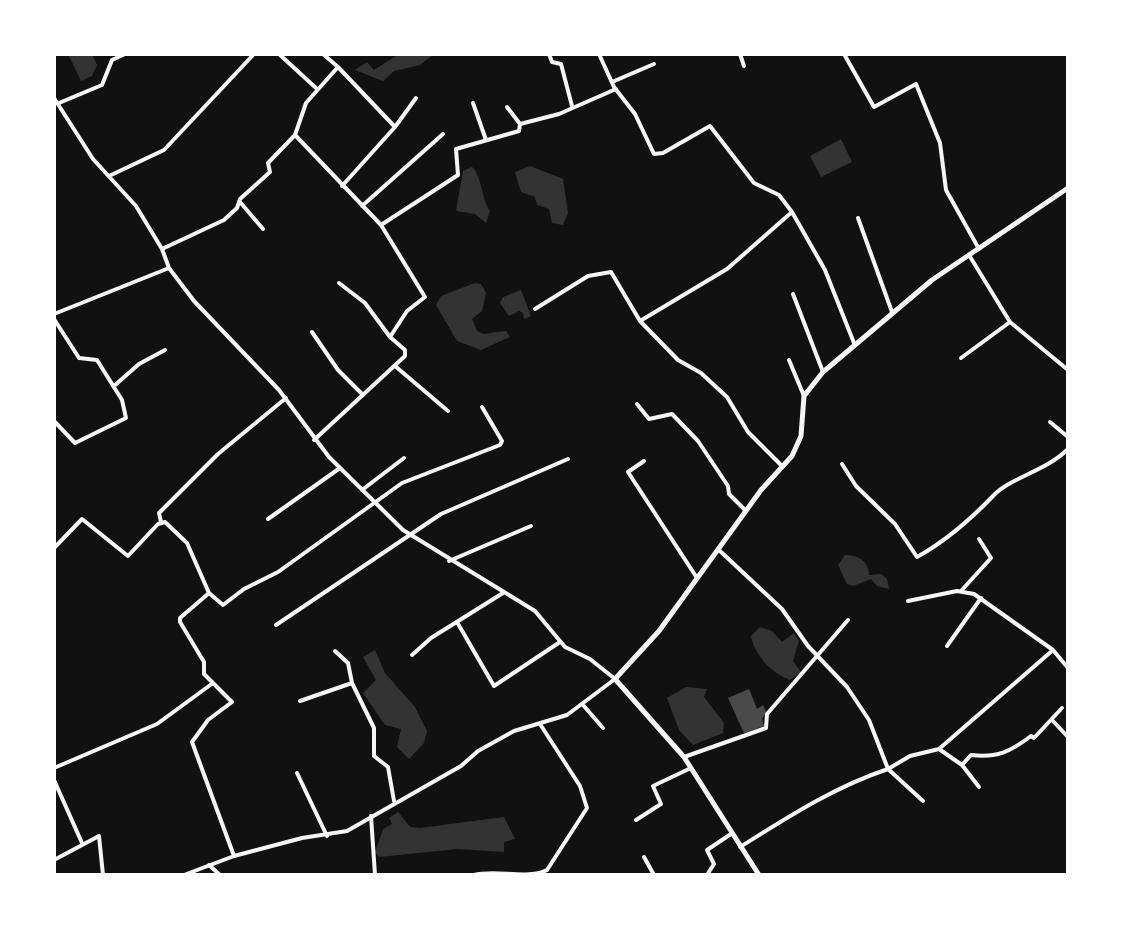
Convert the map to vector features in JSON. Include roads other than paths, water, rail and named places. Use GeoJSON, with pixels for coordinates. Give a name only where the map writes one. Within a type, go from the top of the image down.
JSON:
{"type":"FeatureCollection","features":[{"type":"Feature","properties":{"kind":"main road"},"geometry":{"type":"LineString","coordinates":[[759,875],[684,757],[615,679],[659,631],[792,456],[801,436],[804,396],[823,372],[892,312],[1068,188]]}},
{"type":"Feature","properties":{"kind":"street"},"geometry":{"type":"LineString","coordinates":[[59,103],[102,85],[112,60],[125,54]]}},
{"type":"Feature","properties":{"kind":"street"},"geometry":{"type":"LineString","coordinates":[[109,176],[164,150],[254,54]]}},
{"type":"Feature","properties":{"kind":"street"},"geometry":{"type":"LineString","coordinates":[[279,54],[316,88]]}},
{"type":"Feature","properties":{"kind":"street"},"geometry":{"type":"LineString","coordinates":[[323,54],[395,127]]}},
{"type":"Feature","properties":{"kind":"street"},"geometry":{"type":"LineString","coordinates":[[549,54],[552,62],[561,64],[572,107]]}},
{"type":"Feature","properties":{"kind":"street"},"geometry":{"type":"LineString","coordinates":[[599,54],[612,83],[635,114],[654,154],[663,153],[710,126],[754,183],[779,195],[825,270],[854,343]]}},
{"type":"Feature","properties":{"kind":"street"},"geometry":{"type":"LineString","coordinates":[[740,54],[744,66]]}},
{"type":"Feature","properties":{"kind":"street"},"geometry":{"type":"LineString","coordinates":[[844,54],[874,107],[916,84],[940,143],[946,190],[979,249]]}},
{"type":"Feature","properties":{"kind":"street"},"geometry":{"type":"LineString","coordinates":[[612,83],[654,64]]}},
{"type":"Feature","properties":{"kind":"street"},"geometry":{"type":"LineString","coordinates":[[162,249],[224,220],[270,172],[268,163],[295,135],[306,103],[316,88],[338,67]]}},
{"type":"Feature","properties":{"kind":"street"},"geometry":{"type":"LineString","coordinates":[[520,124],[616,89]]}},
{"type":"Feature","properties":{"kind":"street"},"geometry":{"type":"LineString","coordinates":[[54,98],[93,159],[131,199],[162,249],[169,268],[194,301],[286,398],[314,440],[340,468],[408,534],[535,611],[560,642],[615,679],[583,705],[540,724],[514,731],[478,751],[461,766],[394,801],[347,831],[302,838],[234,856],[184,875]]}},
{"type":"Feature","properties":{"kind":"street"},"geometry":{"type":"LineString","coordinates":[[342,186],[395,127],[416,98]]}},
{"type":"Feature","properties":{"kind":"street"},"geometry":{"type":"LineString","coordinates":[[473,103],[486,140]]}},
{"type":"Feature","properties":{"kind":"street"},"geometry":{"type":"LineString","coordinates":[[381,225],[458,175],[456,149],[519,131],[520,124],[507,107]]}},
{"type":"Feature","properties":{"kind":"street"},"geometry":{"type":"LineString","coordinates":[[362,206],[443,134]]}},
{"type":"Feature","properties":{"kind":"street"},"geometry":{"type":"LineString","coordinates":[[295,135],[381,225],[425,297],[407,311],[390,337]]}},
{"type":"Feature","properties":{"kind":"street"},"geometry":{"type":"LineString","coordinates":[[240,202],[263,229]]}},
{"type":"Feature","properties":{"kind":"street"},"geometry":{"type":"LineString","coordinates":[[640,321],[727,269],[792,212]]}},
{"type":"Feature","properties":{"kind":"street"},"geometry":{"type":"LineString","coordinates":[[858,218],[892,312]]}},
{"type":"Feature","properties":{"kind":"street"},"geometry":{"type":"LineString","coordinates":[[969,255],[1010,322],[1068,370]]}},
{"type":"Feature","properties":{"kind":"street"},"geometry":{"type":"LineString","coordinates":[[54,421],[75,443],[122,421],[126,415],[114,386],[97,360],[79,358],[54,317],[169,268]]}},
{"type":"Feature","properties":{"kind":"street"},"geometry":{"type":"LineString","coordinates":[[535,309],[588,276],[611,272],[640,321],[678,360],[701,373],[727,397],[748,432],[782,466]]}},
{"type":"Feature","properties":{"kind":"street"},"geometry":{"type":"LineString","coordinates":[[314,440],[406,353],[365,303],[339,283]]}},
{"type":"Feature","properties":{"kind":"street"},"geometry":{"type":"LineString","coordinates":[[793,294],[823,372]]}},
{"type":"Feature","properties":{"kind":"street"},"geometry":{"type":"LineString","coordinates":[[961,358],[1010,322]]}},
{"type":"Feature","properties":{"kind":"street"},"geometry":{"type":"LineString","coordinates":[[312,332],[338,370],[364,395]]}},
{"type":"Feature","properties":{"kind":"street"},"geometry":{"type":"LineString","coordinates":[[114,386],[139,364],[165,350]]}},
{"type":"Feature","properties":{"kind":"street"},"geometry":{"type":"LineString","coordinates":[[789,360],[804,396]]}},
{"type":"Feature","properties":{"kind":"street"},"geometry":{"type":"LineString","coordinates":[[395,366],[448,411]]}},
{"type":"Feature","properties":{"kind":"street"},"geometry":{"type":"LineString","coordinates":[[286,398],[218,454],[159,513],[161,522],[187,543],[209,593],[219,604],[227,603],[244,589],[278,572],[402,483],[500,445],[502,441],[482,407]]}},
{"type":"Feature","properties":{"kind":"street"},"geometry":{"type":"LineString","coordinates":[[637,404],[649,419],[672,414],[686,427],[728,486],[729,494],[747,512]]}},
{"type":"Feature","properties":{"kind":"street"},"geometry":{"type":"LineString","coordinates":[[1050,422],[1068,437]]}},
{"type":"Feature","properties":{"kind":"street"},"geometry":{"type":"LineString","coordinates":[[842,464],[856,486],[895,524],[917,557],[987,505],[996,493],[1041,471],[1068,449]]}},
{"type":"Feature","properties":{"kind":"street"},"geometry":{"type":"LineString","coordinates":[[362,490],[404,458]]}},
{"type":"Feature","properties":{"kind":"street"},"geometry":{"type":"LineString","coordinates":[[276,625],[441,514],[568,459]]}},
{"type":"Feature","properties":{"kind":"street"},"geometry":{"type":"LineString","coordinates":[[644,461],[628,472],[698,578]]}},
{"type":"Feature","properties":{"kind":"street"},"geometry":{"type":"LineString","coordinates":[[268,519],[340,468]]}},
{"type":"Feature","properties":{"kind":"street"},"geometry":{"type":"LineString","coordinates":[[54,548],[82,519],[128,556],[161,522]]}},
{"type":"Feature","properties":{"kind":"street"},"geometry":{"type":"LineString","coordinates":[[449,561],[531,526]]}},
{"type":"Feature","properties":{"kind":"street"},"geometry":{"type":"LineString","coordinates":[[961,591],[991,558],[979,539]]}},
{"type":"Feature","properties":{"kind":"street"},"geometry":{"type":"LineString","coordinates":[[720,551],[782,609],[818,658],[860,704],[888,769],[923,801]]}},
{"type":"Feature","properties":{"kind":"street"},"geometry":{"type":"LineString","coordinates":[[908,601],[927,594],[961,591],[981,598],[1053,650],[1068,668]]}},
{"type":"Feature","properties":{"kind":"street"},"geometry":{"type":"LineString","coordinates":[[209,593],[180,618],[180,622],[204,662],[204,674],[232,702],[208,720],[192,742],[234,856]]}},
{"type":"Feature","properties":{"kind":"street"},"geometry":{"type":"LineString","coordinates":[[412,655],[503,593]]}},
{"type":"Feature","properties":{"kind":"street"},"geometry":{"type":"LineString","coordinates":[[947,646],[981,598]]}},
{"type":"Feature","properties":{"kind":"street"},"geometry":{"type":"LineString","coordinates":[[684,757],[766,728],[767,714],[848,620]]}},
{"type":"Feature","properties":{"kind":"street"},"geometry":{"type":"LineString","coordinates":[[457,622],[494,686],[560,642]]}},
{"type":"Feature","properties":{"kind":"street"},"geometry":{"type":"LineString","coordinates":[[740,847],[815,800],[855,780],[888,769],[910,756],[939,749],[1053,650]]}},
{"type":"Feature","properties":{"kind":"street"},"geometry":{"type":"LineString","coordinates":[[335,651],[348,663],[352,683],[374,728],[374,756],[388,767],[394,801]]}},
{"type":"Feature","properties":{"kind":"street"},"geometry":{"type":"LineString","coordinates":[[54,768],[157,724],[213,683]]}},
{"type":"Feature","properties":{"kind":"street"},"geometry":{"type":"LineString","coordinates":[[300,701],[352,683]]}},
{"type":"Feature","properties":{"kind":"street"},"geometry":{"type":"LineString","coordinates":[[583,705],[603,728]]}},
{"type":"Feature","properties":{"kind":"street"},"geometry":{"type":"LineString","coordinates":[[962,765],[971,755],[1007,754],[1031,736],[1034,738],[1062,708]]}},
{"type":"Feature","properties":{"kind":"street"},"geometry":{"type":"LineString","coordinates":[[1052,720],[1068,737]]}},
{"type":"Feature","properties":{"kind":"street"},"geometry":{"type":"LineString","coordinates":[[474,875],[504,871],[530,874],[547,870],[587,808],[580,786],[540,724]]}},
{"type":"Feature","properties":{"kind":"street"},"geometry":{"type":"LineString","coordinates":[[939,749],[962,765],[979,787]]}},
{"type":"Feature","properties":{"kind":"street"},"geometry":{"type":"LineString","coordinates":[[636,820],[661,804],[653,786],[691,768]]}},
{"type":"Feature","properties":{"kind":"street"},"geometry":{"type":"LineString","coordinates":[[297,773],[327,836]]}},
{"type":"Feature","properties":{"kind":"street"},"geometry":{"type":"LineString","coordinates":[[54,780],[82,844]]}},
{"type":"Feature","properties":{"kind":"street"},"geometry":{"type":"LineString","coordinates":[[371,816],[375,875]]}},
{"type":"Feature","properties":{"kind":"street"},"geometry":{"type":"LineString","coordinates":[[707,875],[714,864],[707,850],[731,834]]}},
{"type":"Feature","properties":{"kind":"street"},"geometry":{"type":"LineString","coordinates":[[54,860],[99,836],[103,875]]}},
{"type":"Feature","properties":{"kind":"street"},"geometry":{"type":"LineString","coordinates":[[644,857],[654,875]]}},
{"type":"Feature","properties":{"kind":"street"},"geometry":{"type":"LineString","coordinates":[[209,865],[220,875]]}}]}
